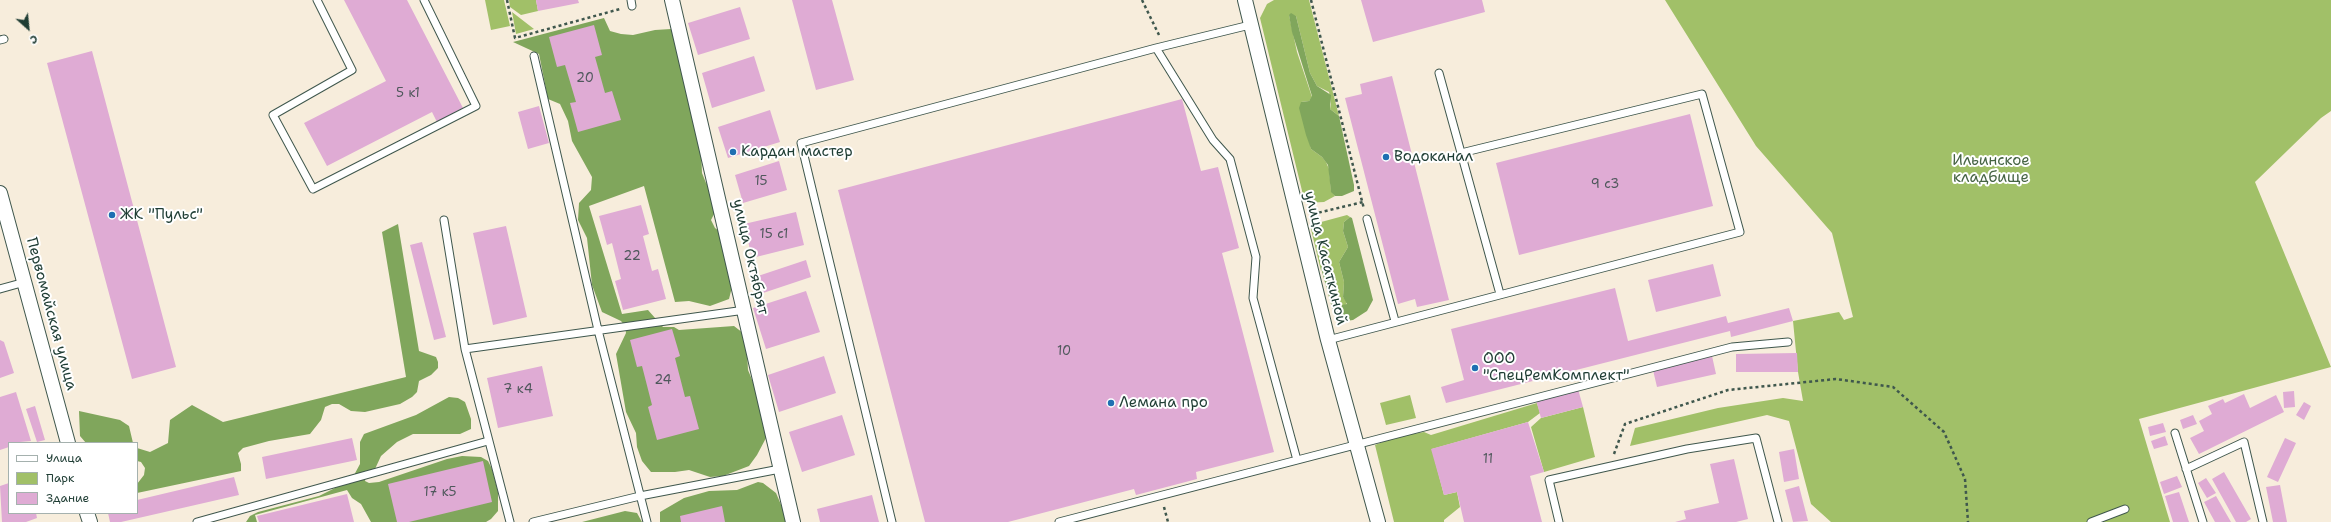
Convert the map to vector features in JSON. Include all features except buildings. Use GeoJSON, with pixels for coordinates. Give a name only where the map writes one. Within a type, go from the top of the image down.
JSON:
{"type":"FeatureCollection","features":[{"type":"Feature","properties":{"kind":"street","name":"улица Октябрят"},"geometry":{"type":"LineString","coordinates":[[672,0],[793,522]]}},
{"type":"Feature","properties":{"kind":"street","name":"улица Касаткиной"},"geometry":{"type":"LineString","coordinates":[[1248,1],[1250,25],[1328,340],[1378,522]]}},
{"type":"Feature","properties":{"kind":"street","name":"Первомайская улица"},"geometry":{"type":"LineString","coordinates":[[0,193],[68,442]]}},
{"type":"Feature","properties":{"kind":"lane"},"geometry":{"type":"LineString","coordinates":[[317,0],[352,70],[273,115],[313,189],[476,106],[424,0]]}},
{"type":"Feature","properties":{"kind":"lane"},"geometry":{"type":"LineString","coordinates":[[892,522],[801,143],[1156,48],[1250,25]]}},
{"type":"Feature","properties":{"kind":"lane"},"geometry":{"type":"LineString","coordinates":[[1156,48],[1213,140],[1230,159],[1256,257],[1253,298],[1297,460]]}},
{"type":"Feature","properties":{"kind":"lane"},"geometry":{"type":"LineString","coordinates":[[534,56],[598,330],[647,522]]}},
{"type":"Feature","properties":{"kind":"lane"},"geometry":{"type":"LineString","coordinates":[[1439,73],[1500,294]]}},
{"type":"Feature","properties":{"kind":"lane"},"geometry":{"type":"LineString","coordinates":[[1328,340],[1740,232],[1702,94],[1461,152]]}},
{"type":"Feature","properties":{"kind":"lane"},"geometry":{"type":"LineString","coordinates":[[1367,219],[1395,322]]}},
{"type":"Feature","properties":{"kind":"lane"},"geometry":{"type":"LineString","coordinates":[[444,220],[464,349],[510,522]]}},
{"type":"Feature","properties":{"kind":"lane"},"geometry":{"type":"LineString","coordinates":[[0,289],[25,282]]}},
{"type":"Feature","properties":{"kind":"lane"},"geometry":{"type":"LineString","coordinates":[[464,349],[745,310]]}},
{"type":"Feature","properties":{"kind":"lane"},"geometry":{"type":"LineString","coordinates":[[1059,522],[1732,347],[1788,342]]}},
{"type":"Feature","properties":{"kind":"lane"},"geometry":{"type":"LineString","coordinates":[[2175,433],[2204,522]]}},
{"type":"Feature","properties":{"kind":"lane"},"geometry":{"type":"LineString","coordinates":[[1559,522],[1549,480],[1686,449],[1756,438],[1778,522]]}},
{"type":"Feature","properties":{"kind":"lane"},"geometry":{"type":"LineString","coordinates":[[197,522],[488,441]]}},
{"type":"Feature","properties":{"kind":"lane"},"geometry":{"type":"LineString","coordinates":[[2186,469],[2244,442],[2263,522]]}},
{"type":"Feature","properties":{"kind":"lane"},"geometry":{"type":"LineString","coordinates":[[533,522],[640,496],[780,469]]}},
{"type":"Feature","properties":{"kind":"lane"},"geometry":{"type":"LineString","coordinates":[[2091,522],[2125,509]]}},
{"type":"Feature","properties":{"kind":"path"},"geometry":{"type":"LineString","coordinates":[[507,0],[515,38],[631,3]]}},
{"type":"Feature","properties":{"kind":"path"},"geometry":{"type":"LineString","coordinates":[[1142,0],[1166,46]]}},
{"type":"Feature","properties":{"kind":"path"},"geometry":{"type":"LineString","coordinates":[[1311,0],[1367,219]]}},
{"type":"Feature","properties":{"kind":"path"},"geometry":{"type":"LineString","coordinates":[[1331,209],[1362,202]]}},
{"type":"Feature","properties":{"kind":"path"},"geometry":{"type":"LineString","coordinates":[[1609,467],[1625,424],[1728,390],[1836,379],[1893,387],[1944,432],[1966,479],[1968,522]]}},
{"type":"Feature","properties":{"kind":"green space"},"geometry":{"type":"Polygon","coordinates":[[[485,0],[504,0],[510,26],[491,30],[485,0]]]}},
{"type":"Feature","properties":{"kind":"green space"},"geometry":{"type":"Polygon","coordinates":[[[509,0],[536,0],[538,11],[521,15],[510,7],[509,0]]]}},
{"type":"Feature","properties":{"kind":"green space"},"geometry":{"type":"Polygon","coordinates":[[[1274,0],[1309,0],[1339,116],[1330,109],[1331,104],[1329,92],[1317,86],[1310,73],[1296,16],[1289,15],[1297,52],[1312,97],[1309,101],[1301,102],[1311,149],[1326,162],[1329,169],[1331,191],[1335,196],[1324,202],[1305,203],[1260,18],[1267,4],[1274,0]]]}},
{"type":"Feature","properties":{"kind":"green space","name":"Ильинское кладбище"},"geometry":{"type":"Polygon","coordinates":[[[1665,0],[2331,0],[2331,111],[2321,118],[2255,182],[2331,367],[2139,419],[2170,522],[1831,522],[1811,504],[1789,421],[1767,415],[1630,446],[1635,428],[1718,408],[1783,398],[1803,401],[1798,372],[1793,321],[1839,312],[1844,320],[1853,317],[1832,233],[1756,146],[1665,0]]]}},
{"type":"Feature","properties":{"kind":"green space"},"geometry":{"type":"Polygon","coordinates":[[[512,12],[534,29],[516,34],[512,12]]]}},
{"type":"Feature","properties":{"kind":"green space"},"geometry":{"type":"Polygon","coordinates":[[[1291,13],[1296,16],[1310,73],[1317,86],[1331,95],[1330,109],[1339,116],[1354,185],[1354,191],[1342,196],[1335,196],[1331,192],[1328,165],[1322,157],[1311,149],[1306,135],[1299,108],[1301,102],[1309,101],[1312,96],[1292,32],[1289,15],[1291,13]]]}},
{"type":"Feature","properties":{"kind":"green space"},"geometry":{"type":"Polygon","coordinates":[[[604,18],[610,31],[621,34],[633,35],[655,30],[671,29],[681,51],[701,149],[702,173],[706,183],[711,187],[717,208],[711,220],[715,228],[719,231],[732,287],[729,299],[710,306],[689,301],[675,302],[644,186],[589,206],[622,314],[648,310],[663,327],[674,327],[679,330],[734,326],[743,333],[747,352],[748,370],[755,387],[766,432],[766,438],[749,466],[723,476],[710,477],[689,470],[675,472],[651,472],[642,461],[637,447],[636,433],[626,412],[616,354],[626,333],[625,326],[621,321],[602,312],[592,285],[587,238],[578,220],[579,203],[591,190],[592,177],[572,141],[568,121],[560,104],[548,99],[539,54],[513,42],[604,18]]]}},
{"type":"Feature","properties":{"kind":"green space"},"geometry":{"type":"Polygon","coordinates":[[[1347,215],[1350,217],[1344,222],[1343,231],[1348,247],[1339,262],[1344,282],[1343,297],[1347,302],[1345,306],[1342,305],[1337,298],[1331,266],[1321,268],[1321,271],[1310,225],[1347,215]]]}},
{"type":"Feature","properties":{"kind":"green space"},"geometry":{"type":"Polygon","coordinates":[[[1350,217],[1352,218],[1373,300],[1367,311],[1353,320],[1346,321],[1338,317],[1332,308],[1321,268],[1323,261],[1330,264],[1337,298],[1342,305],[1347,304],[1343,297],[1344,282],[1339,262],[1348,247],[1343,231],[1344,222],[1350,217]]]}},
{"type":"Feature","properties":{"kind":"green space"},"geometry":{"type":"Polygon","coordinates":[[[398,224],[419,351],[436,357],[438,362],[438,368],[431,375],[419,381],[417,392],[412,397],[400,404],[365,412],[351,411],[339,404],[332,404],[325,407],[321,420],[310,434],[269,441],[243,448],[238,453],[241,471],[138,493],[138,483],[144,475],[145,468],[141,462],[138,461],[138,448],[150,452],[168,443],[170,420],[192,405],[223,422],[406,377],[382,232],[398,224]]]}},
{"type":"Feature","properties":{"kind":"green space"},"geometry":{"type":"Polygon","coordinates":[[[1410,395],[1416,418],[1386,425],[1380,403],[1410,395]]]}},
{"type":"Feature","properties":{"kind":"green space"},"geometry":{"type":"Polygon","coordinates":[[[449,397],[458,398],[465,402],[471,419],[471,429],[460,434],[413,434],[397,442],[381,456],[375,469],[366,476],[365,481],[369,483],[379,482],[447,459],[462,456],[481,457],[488,461],[492,469],[498,492],[498,511],[491,519],[486,522],[371,522],[361,504],[352,498],[347,490],[255,515],[257,522],[246,522],[250,516],[258,512],[319,496],[345,483],[353,477],[360,464],[360,442],[364,434],[416,415],[449,397]]]}},
{"type":"Feature","properties":{"kind":"green space"},"geometry":{"type":"Polygon","coordinates":[[[1537,403],[1540,413],[1528,422],[1432,449],[1444,495],[1457,492],[1460,507],[1444,520],[1444,522],[1394,522],[1375,445],[1395,437],[1424,432],[1431,435],[1537,403]]]}},
{"type":"Feature","properties":{"kind":"green space"},"geometry":{"type":"Polygon","coordinates":[[[1583,407],[1595,457],[1544,472],[1531,427],[1541,418],[1583,407]]]}},
{"type":"Feature","properties":{"kind":"green space"},"geometry":{"type":"Polygon","coordinates":[[[79,411],[120,420],[129,426],[133,442],[85,442],[80,436],[79,411]]]}},
{"type":"Feature","properties":{"kind":"green space"},"geometry":{"type":"Polygon","coordinates":[[[758,482],[763,483],[776,493],[785,514],[785,522],[660,522],[660,512],[684,498],[709,491],[737,490],[758,482]]]}},
{"type":"Feature","properties":{"kind":"green space"},"geometry":{"type":"Polygon","coordinates":[[[625,511],[637,513],[642,522],[582,522],[625,511]]]}},
{"type":"Feature","properties":{"kind":"place","name":"Кардан мастер"},"geometry":{"type":"Point","coordinates":[733,152]}},
{"type":"Feature","properties":{"kind":"place","name":"Водоканал"},"geometry":{"type":"Point","coordinates":[1386,157]}},
{"type":"Feature","properties":{"kind":"place","name":"ЖК \"Пульс\""},"geometry":{"type":"Point","coordinates":[112,215]}},
{"type":"Feature","properties":{"kind":"place","name":"ООО \"СпецРемКомплект\""},"geometry":{"type":"Point","coordinates":[1475,368]}},
{"type":"Feature","properties":{"kind":"place","name":"Лемана про"},"geometry":{"type":"Point","coordinates":[1111,403]}}]}
